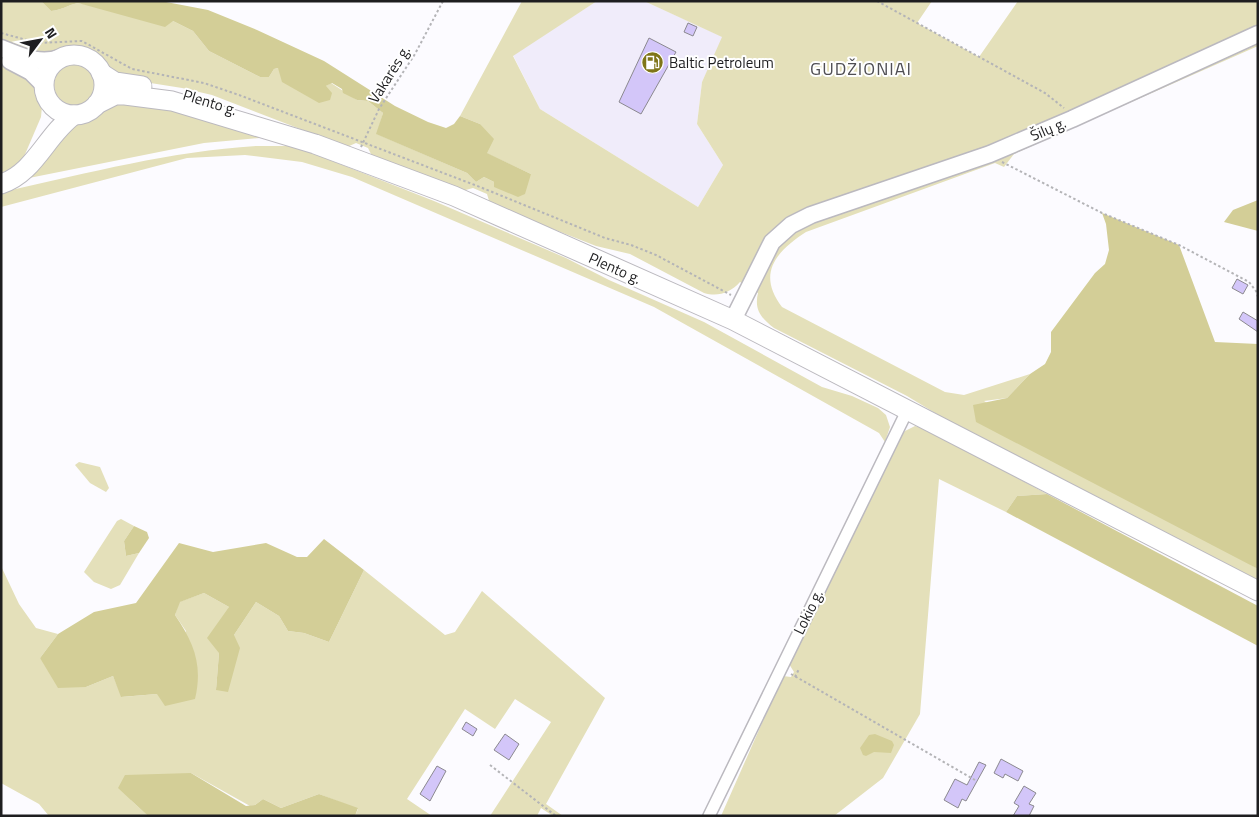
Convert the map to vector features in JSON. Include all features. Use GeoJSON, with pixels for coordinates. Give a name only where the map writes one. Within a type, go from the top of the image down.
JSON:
{"type":"FeatureCollection","features":[{"type":"Feature","properties":{"kind":"highway"},"geometry":{"type":"LineString","coordinates":[[1,184],[18,174],[31,165],[60,125],[74,115],[90,110],[97,104],[103,89],[101,73],[88,59],[70,56],[60,58],[48,70],[46,93],[47,123],[37,146],[18,174]]}},
{"type":"Feature","properties":{"kind":"highway","name":"Plento g."},"geometry":{"type":"LineString","coordinates":[[101,73],[125,84],[184,93],[218,102],[260,118],[315,144]]}},
{"type":"Feature","properties":{"kind":"highway"},"geometry":{"type":"LineString","coordinates":[[46,93],[54,108],[74,115]]}},
{"type":"Feature","properties":{"kind":"highway","name":"Plento g."},"geometry":{"type":"LineString","coordinates":[[97,104],[115,95],[125,94],[172,101],[315,144],[454,196],[733,320],[1258,591]]}},
{"type":"Feature","properties":{"kind":"main road","name":"Šilų g."},"geometry":{"type":"LineString","coordinates":[[733,320],[772,242],[791,224],[990,154],[1072,119],[1258,34]]}},
{"type":"Feature","properties":{"kind":"main road"},"geometry":{"type":"LineString","coordinates":[[1,48],[34,60],[51,61],[60,58]]}},
{"type":"Feature","properties":{"kind":"main road"},"geometry":{"type":"LineString","coordinates":[[1,57],[31,72],[46,93]]}},
{"type":"Feature","properties":{"kind":"street","name":"Lokio g."},"geometry":{"type":"LineString","coordinates":[[709,816],[908,409]]}},
{"type":"Feature","properties":{"kind":"path","name":"Vakarės g."},"geometry":{"type":"LineString","coordinates":[[356,159],[379,110],[414,54],[443,1]]}},
{"type":"Feature","properties":{"kind":"path"},"geometry":{"type":"LineString","coordinates":[[878,1],[1045,93],[1059,102],[1072,119]]}},
{"type":"Feature","properties":{"kind":"path"},"geometry":{"type":"LineString","coordinates":[[990,154],[1019,172],[1102,213],[1180,245],[1249,282],[1256,290],[1258,297]]}},
{"type":"Feature","properties":{"kind":"path"},"geometry":{"type":"LineString","coordinates":[[780,668],[975,780]]}},
{"type":"Feature","properties":{"kind":"path"},"geometry":{"type":"LineString","coordinates":[[795,677],[799,669]]}},
{"type":"Feature","properties":{"kind":"path"},"geometry":{"type":"LineString","coordinates":[[490,766],[556,816]]}},
{"type":"Feature","properties":{"kind":"shaded area"},"geometry":{"type":"Polygon","coordinates":[[[1,1],[41,1],[51,11],[78,3],[173,21],[193,31],[209,51],[260,77],[269,77],[274,69],[278,68],[326,86],[331,83],[357,100],[368,101],[383,113],[377,134],[467,173],[476,182],[484,177],[494,182],[531,174],[486,153],[480,124],[460,116],[522,1],[597,1],[513,56],[540,109],[698,207],[723,165],[697,124],[702,82],[722,37],[644,1],[932,1],[917,23],[979,57],[1018,1],[1258,1],[1258,46],[1014,154],[1004,167],[995,163],[806,232],[786,247],[779,255],[773,264],[771,284],[774,295],[782,307],[945,392],[964,395],[1030,374],[1007,398],[984,401],[1258,569],[1258,583],[955,425],[907,396],[774,328],[765,321],[758,309],[758,293],[740,282],[724,293],[714,295],[704,293],[630,254],[596,246],[490,204],[487,194],[473,188],[462,191],[372,156],[368,148],[356,143],[347,147],[212,95],[119,78],[95,55],[84,50],[70,50],[47,57],[31,54],[1,41],[1,1]]]}},
{"type":"Feature","properties":{"kind":"shaded area"},"geometry":{"type":"Polygon","coordinates":[[[41,1],[161,1],[208,10],[324,61],[395,106],[428,122],[446,128],[454,124],[460,116],[480,124],[494,139],[487,153],[531,174],[525,194],[518,197],[494,187],[494,182],[484,177],[476,182],[467,173],[376,134],[383,113],[368,101],[357,100],[343,93],[342,89],[332,83],[326,86],[332,93],[330,100],[319,103],[282,82],[278,68],[274,69],[269,77],[260,77],[209,51],[193,31],[173,21],[165,27],[78,3],[51,11],[41,1]]]}},
{"type":"Feature","properties":{"kind":"shaded area"},"geometry":{"type":"Polygon","coordinates":[[[597,1],[644,1],[723,37],[702,82],[697,124],[723,165],[698,207],[540,109],[513,55],[597,1]]]}},
{"type":"Feature","properties":{"kind":"shaded area"},"geometry":{"type":"Polygon","coordinates":[[[1,62],[21,70],[36,85],[42,106],[41,117],[23,159],[13,168],[1,173],[1,62]]]}},
{"type":"Feature","properties":{"kind":"shaded area"},"geometry":{"type":"Polygon","coordinates":[[[75,64],[90,70],[96,85],[90,100],[75,106],[60,100],[54,85],[60,70],[75,64]]]}},
{"type":"Feature","properties":{"kind":"shaded area"},"geometry":{"type":"Polygon","coordinates":[[[133,99],[271,137],[204,143],[29,178],[73,122],[88,119],[107,104],[133,99]]]}},
{"type":"Feature","properties":{"kind":"shaded area"},"geometry":{"type":"Polygon","coordinates":[[[257,146],[294,146],[434,201],[566,258],[609,280],[704,322],[822,387],[852,396],[878,408],[886,415],[890,427],[885,442],[879,433],[654,307],[352,177],[302,162],[245,155],[187,158],[1,207],[1,192],[162,158],[257,146]]]}},
{"type":"Feature","properties":{"kind":"shaded area"},"geometry":{"type":"Polygon","coordinates":[[[1258,200],[1258,231],[1224,222],[1233,210],[1258,200]]]}},
{"type":"Feature","properties":{"kind":"shaded area"},"geometry":{"type":"Polygon","coordinates":[[[1102,213],[1179,245],[1215,342],[1258,344],[1258,569],[976,422],[973,405],[1007,398],[1030,374],[1045,364],[1051,352],[1051,332],[1095,273],[1105,264],[1109,250],[1106,224],[1102,213]]]}},
{"type":"Feature","properties":{"kind":"shaded area"},"geometry":{"type":"Polygon","coordinates":[[[915,426],[929,430],[1047,494],[1017,496],[1006,512],[939,479],[920,714],[883,778],[834,816],[721,816],[783,676],[791,677],[794,672],[789,664],[897,442],[905,431],[915,426]]]}},
{"type":"Feature","properties":{"kind":"shaded area"},"geometry":{"type":"Polygon","coordinates":[[[79,462],[100,467],[109,488],[106,492],[90,483],[75,465],[79,462]]]}},
{"type":"Feature","properties":{"kind":"shaded area"},"geometry":{"type":"Polygon","coordinates":[[[1047,494],[1258,606],[1258,646],[1006,512],[1017,496],[1047,494]]]}},
{"type":"Feature","properties":{"kind":"shaded area"},"geometry":{"type":"Polygon","coordinates":[[[121,519],[134,526],[124,541],[126,556],[139,553],[120,585],[111,589],[94,582],[84,572],[117,521],[121,519]]]}},
{"type":"Feature","properties":{"kind":"shaded area"},"geometry":{"type":"Polygon","coordinates":[[[134,526],[147,532],[149,538],[139,553],[126,556],[124,541],[134,526]]]}},
{"type":"Feature","properties":{"kind":"shaded area"},"geometry":{"type":"Polygon","coordinates":[[[324,539],[364,570],[329,642],[304,633],[288,631],[279,616],[256,602],[234,635],[240,648],[228,692],[216,690],[219,653],[207,638],[229,607],[204,593],[180,602],[175,615],[192,645],[195,655],[198,675],[195,699],[165,706],[157,694],[121,697],[113,676],[86,687],[58,688],[40,658],[58,634],[94,612],[136,603],[179,543],[213,552],[266,543],[297,557],[307,557],[324,539]]]}},
{"type":"Feature","properties":{"kind":"shaded area"},"geometry":{"type":"Polygon","coordinates":[[[1,566],[19,604],[36,628],[58,634],[40,658],[86,687],[113,676],[122,697],[157,694],[186,631],[175,615],[179,602],[204,593],[229,607],[219,653],[216,690],[234,635],[256,602],[279,616],[288,631],[304,633],[329,642],[364,570],[445,635],[455,632],[482,591],[605,698],[546,804],[563,816],[553,816],[541,808],[537,816],[490,816],[551,722],[515,699],[495,729],[465,709],[407,799],[432,816],[355,816],[358,809],[319,794],[281,808],[263,799],[250,806],[191,773],[131,800],[148,816],[49,816],[39,804],[1,783],[1,566]]]}},
{"type":"Feature","properties":{"kind":"shaded area"},"geometry":{"type":"Polygon","coordinates":[[[875,734],[892,741],[894,745],[891,753],[874,752],[866,756],[863,755],[860,748],[869,735],[875,734]]]}},
{"type":"Feature","properties":{"kind":"shaded area"},"geometry":{"type":"Polygon","coordinates":[[[191,773],[246,806],[255,805],[263,799],[281,808],[319,794],[358,808],[355,816],[148,816],[118,788],[125,775],[191,773]]]}},
{"type":"Feature","properties":{"kind":"building"},"geometry":{"type":"Polygon","coordinates":[[[688,23],[697,27],[693,36],[684,32],[688,23]]]}},
{"type":"Feature","properties":{"kind":"building"},"geometry":{"type":"Polygon","coordinates":[[[649,38],[676,52],[641,114],[619,102],[649,38]]]}},
{"type":"Feature","properties":{"kind":"building"},"geometry":{"type":"Polygon","coordinates":[[[1237,279],[1248,285],[1243,294],[1232,288],[1237,279]]]}},
{"type":"Feature","properties":{"kind":"building"},"geometry":{"type":"Polygon","coordinates":[[[1243,312],[1258,321],[1258,332],[1239,319],[1243,312]]]}},
{"type":"Feature","properties":{"kind":"building"},"geometry":{"type":"Polygon","coordinates":[[[466,722],[477,729],[473,736],[462,729],[466,722]]]}},
{"type":"Feature","properties":{"kind":"building"},"geometry":{"type":"Polygon","coordinates":[[[505,734],[519,744],[509,760],[494,750],[505,734]]]}},
{"type":"Feature","properties":{"kind":"building"},"geometry":{"type":"Polygon","coordinates":[[[1001,759],[1023,771],[1018,781],[1005,774],[1003,778],[994,773],[1001,759]]]}},
{"type":"Feature","properties":{"kind":"building"},"geometry":{"type":"Polygon","coordinates":[[[979,762],[986,765],[966,801],[962,799],[958,808],[944,800],[955,779],[967,785],[979,762]]]}},
{"type":"Feature","properties":{"kind":"building"},"geometry":{"type":"Polygon","coordinates":[[[437,766],[446,771],[430,801],[420,794],[437,766]]]}},
{"type":"Feature","properties":{"kind":"building"},"geometry":{"type":"Polygon","coordinates":[[[1024,786],[1036,793],[1029,804],[1034,806],[1029,816],[1013,816],[1019,806],[1014,803],[1024,786]]]}},
{"type":"Feature","properties":{"kind":"place","name":"Baltic Petroleum"},"geometry":{"type":"Point","coordinates":[653,62]}},
{"type":"Feature","properties":{"kind":"district","name":"GUDŽIONIAI"},"geometry":{"type":"Point","coordinates":[861,68]}}]}
